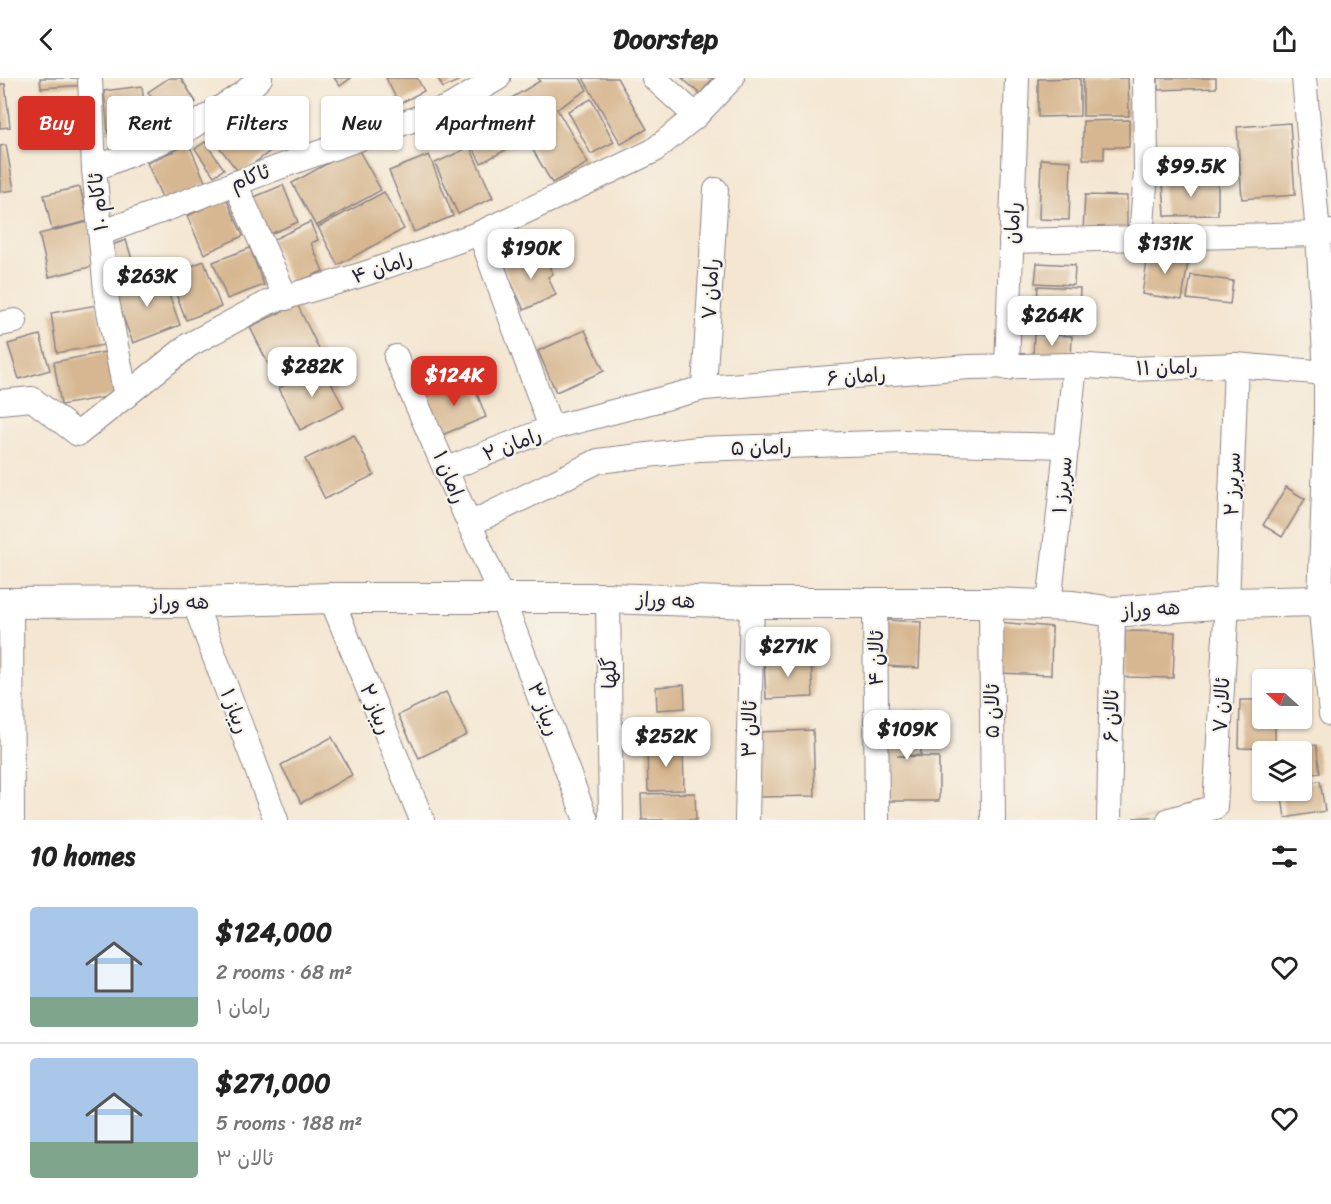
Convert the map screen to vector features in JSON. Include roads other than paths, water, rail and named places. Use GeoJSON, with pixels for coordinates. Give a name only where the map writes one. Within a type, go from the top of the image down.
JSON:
{"type":"FeatureCollection","features":[{"type":"Feature","properties":{"kind":"street","name":"ئاکام ۱۰"},"geometry":{"type":"LineString","coordinates":[[90,78],[94,169],[107,301],[126,396]]}},
{"type":"Feature","properties":{"kind":"street"},"geometry":{"type":"LineString","coordinates":[[94,169],[182,133],[245,92],[260,78]]}},
{"type":"Feature","properties":{"kind":"street","name":"ئاکام"},"geometry":{"type":"LineString","coordinates":[[101,233],[450,107],[498,78]]}},
{"type":"Feature","properties":{"kind":"street"},"geometry":{"type":"LineString","coordinates":[[654,78],[696,116]]}},
{"type":"Feature","properties":{"kind":"street","name":"رامان ۴"},"geometry":{"type":"LineString","coordinates":[[0,402],[32,399],[78,434],[189,345],[269,302],[364,274],[480,233],[653,151],[696,116],[732,78]]}},
{"type":"Feature","properties":{"kind":"street","name":"رامان"},"geometry":{"type":"LineString","coordinates":[[1007,368],[1017,78]]}},
{"type":"Feature","properties":{"kind":"street"},"geometry":{"type":"LineString","coordinates":[[1141,238],[1146,172],[1145,78]]}},
{"type":"Feature","properties":{"kind":"street"},"geometry":{"type":"LineString","coordinates":[[1304,78],[1325,233],[1326,373],[1329,432],[1326,599],[1331,714]]}},
{"type":"Feature","properties":{"kind":"street"},"geometry":{"type":"LineString","coordinates":[[235,183],[286,298]]}},
{"type":"Feature","properties":{"kind":"street","name":"رامان ۷"},"geometry":{"type":"LineString","coordinates":[[704,388],[716,190]]}},
{"type":"Feature","properties":{"kind":"street","name":"رامان ۲"},"geometry":{"type":"LineString","coordinates":[[447,470],[552,428],[480,233]]}},
{"type":"Feature","properties":{"kind":"street"},"geometry":{"type":"LineString","coordinates":[[1011,241],[1325,233]]}},
{"type":"Feature","properties":{"kind":"street","name":"رامان ۱"},"geometry":{"type":"LineString","coordinates":[[396,357],[502,598]]}},
{"type":"Feature","properties":{"kind":"street","name":"رامان ۱۱"},"geometry":{"type":"LineString","coordinates":[[1007,368],[1075,364],[1131,369],[1236,365],[1326,373]]}},
{"type":"Feature","properties":{"kind":"street","name":"سربرز ۱"},"geometry":{"type":"LineString","coordinates":[[1050,605],[1075,364]]}},
{"type":"Feature","properties":{"kind":"street","name":"سربرز ۲"},"geometry":{"type":"LineString","coordinates":[[1227,603],[1236,365]]}},
{"type":"Feature","properties":{"kind":"street","name":"رامان ۶"},"geometry":{"type":"LineString","coordinates":[[552,428],[704,388],[969,367],[1007,368]]}},
{"type":"Feature","properties":{"kind":"street","name":"رامان ۵"},"geometry":{"type":"LineString","coordinates":[[470,524],[598,461],[698,449],[906,442],[1067,446]]}},
{"type":"Feature","properties":{"kind":"street","name":"هه وراز"},"geometry":{"type":"LineString","coordinates":[[6,603],[194,602],[331,598],[608,598],[752,603],[992,603],[1073,606],[1113,612],[1227,603],[1326,599]]}},
{"type":"Feature","properties":{"kind":"street","name":"ریباز ۲"},"geometry":{"type":"LineString","coordinates":[[331,598],[422,820]]}},
{"type":"Feature","properties":{"kind":"street","name":"ریباز ۳"},"geometry":{"type":"LineString","coordinates":[[502,598],[586,820]]}},
{"type":"Feature","properties":{"kind":"street","name":"گلها"},"geometry":{"type":"LineString","coordinates":[[608,598],[611,820]]}},
{"type":"Feature","properties":{"kind":"street","name":"ریباز ۱"},"geometry":{"type":"LineString","coordinates":[[194,602],[276,820]]}},
{"type":"Feature","properties":{"kind":"street"},"geometry":{"type":"LineString","coordinates":[[6,603],[12,820]]}},
{"type":"Feature","properties":{"kind":"street","name":"ئالان ۳"},"geometry":{"type":"LineString","coordinates":[[747,820],[752,603]]}},
{"type":"Feature","properties":{"kind":"street","name":"ئالان ۵"},"geometry":{"type":"LineString","coordinates":[[992,603],[993,820]]}},
{"type":"Feature","properties":{"kind":"street","name":"ئالان ۷"},"geometry":{"type":"LineString","coordinates":[[1169,820],[1215,807],[1227,603]]}},
{"type":"Feature","properties":{"kind":"street","name":"ئالان ۴"},"geometry":{"type":"LineString","coordinates":[[875,604],[877,820]]}},
{"type":"Feature","properties":{"kind":"street","name":"ئالان ۶"},"geometry":{"type":"LineString","coordinates":[[1109,820],[1113,612]]}}]}
